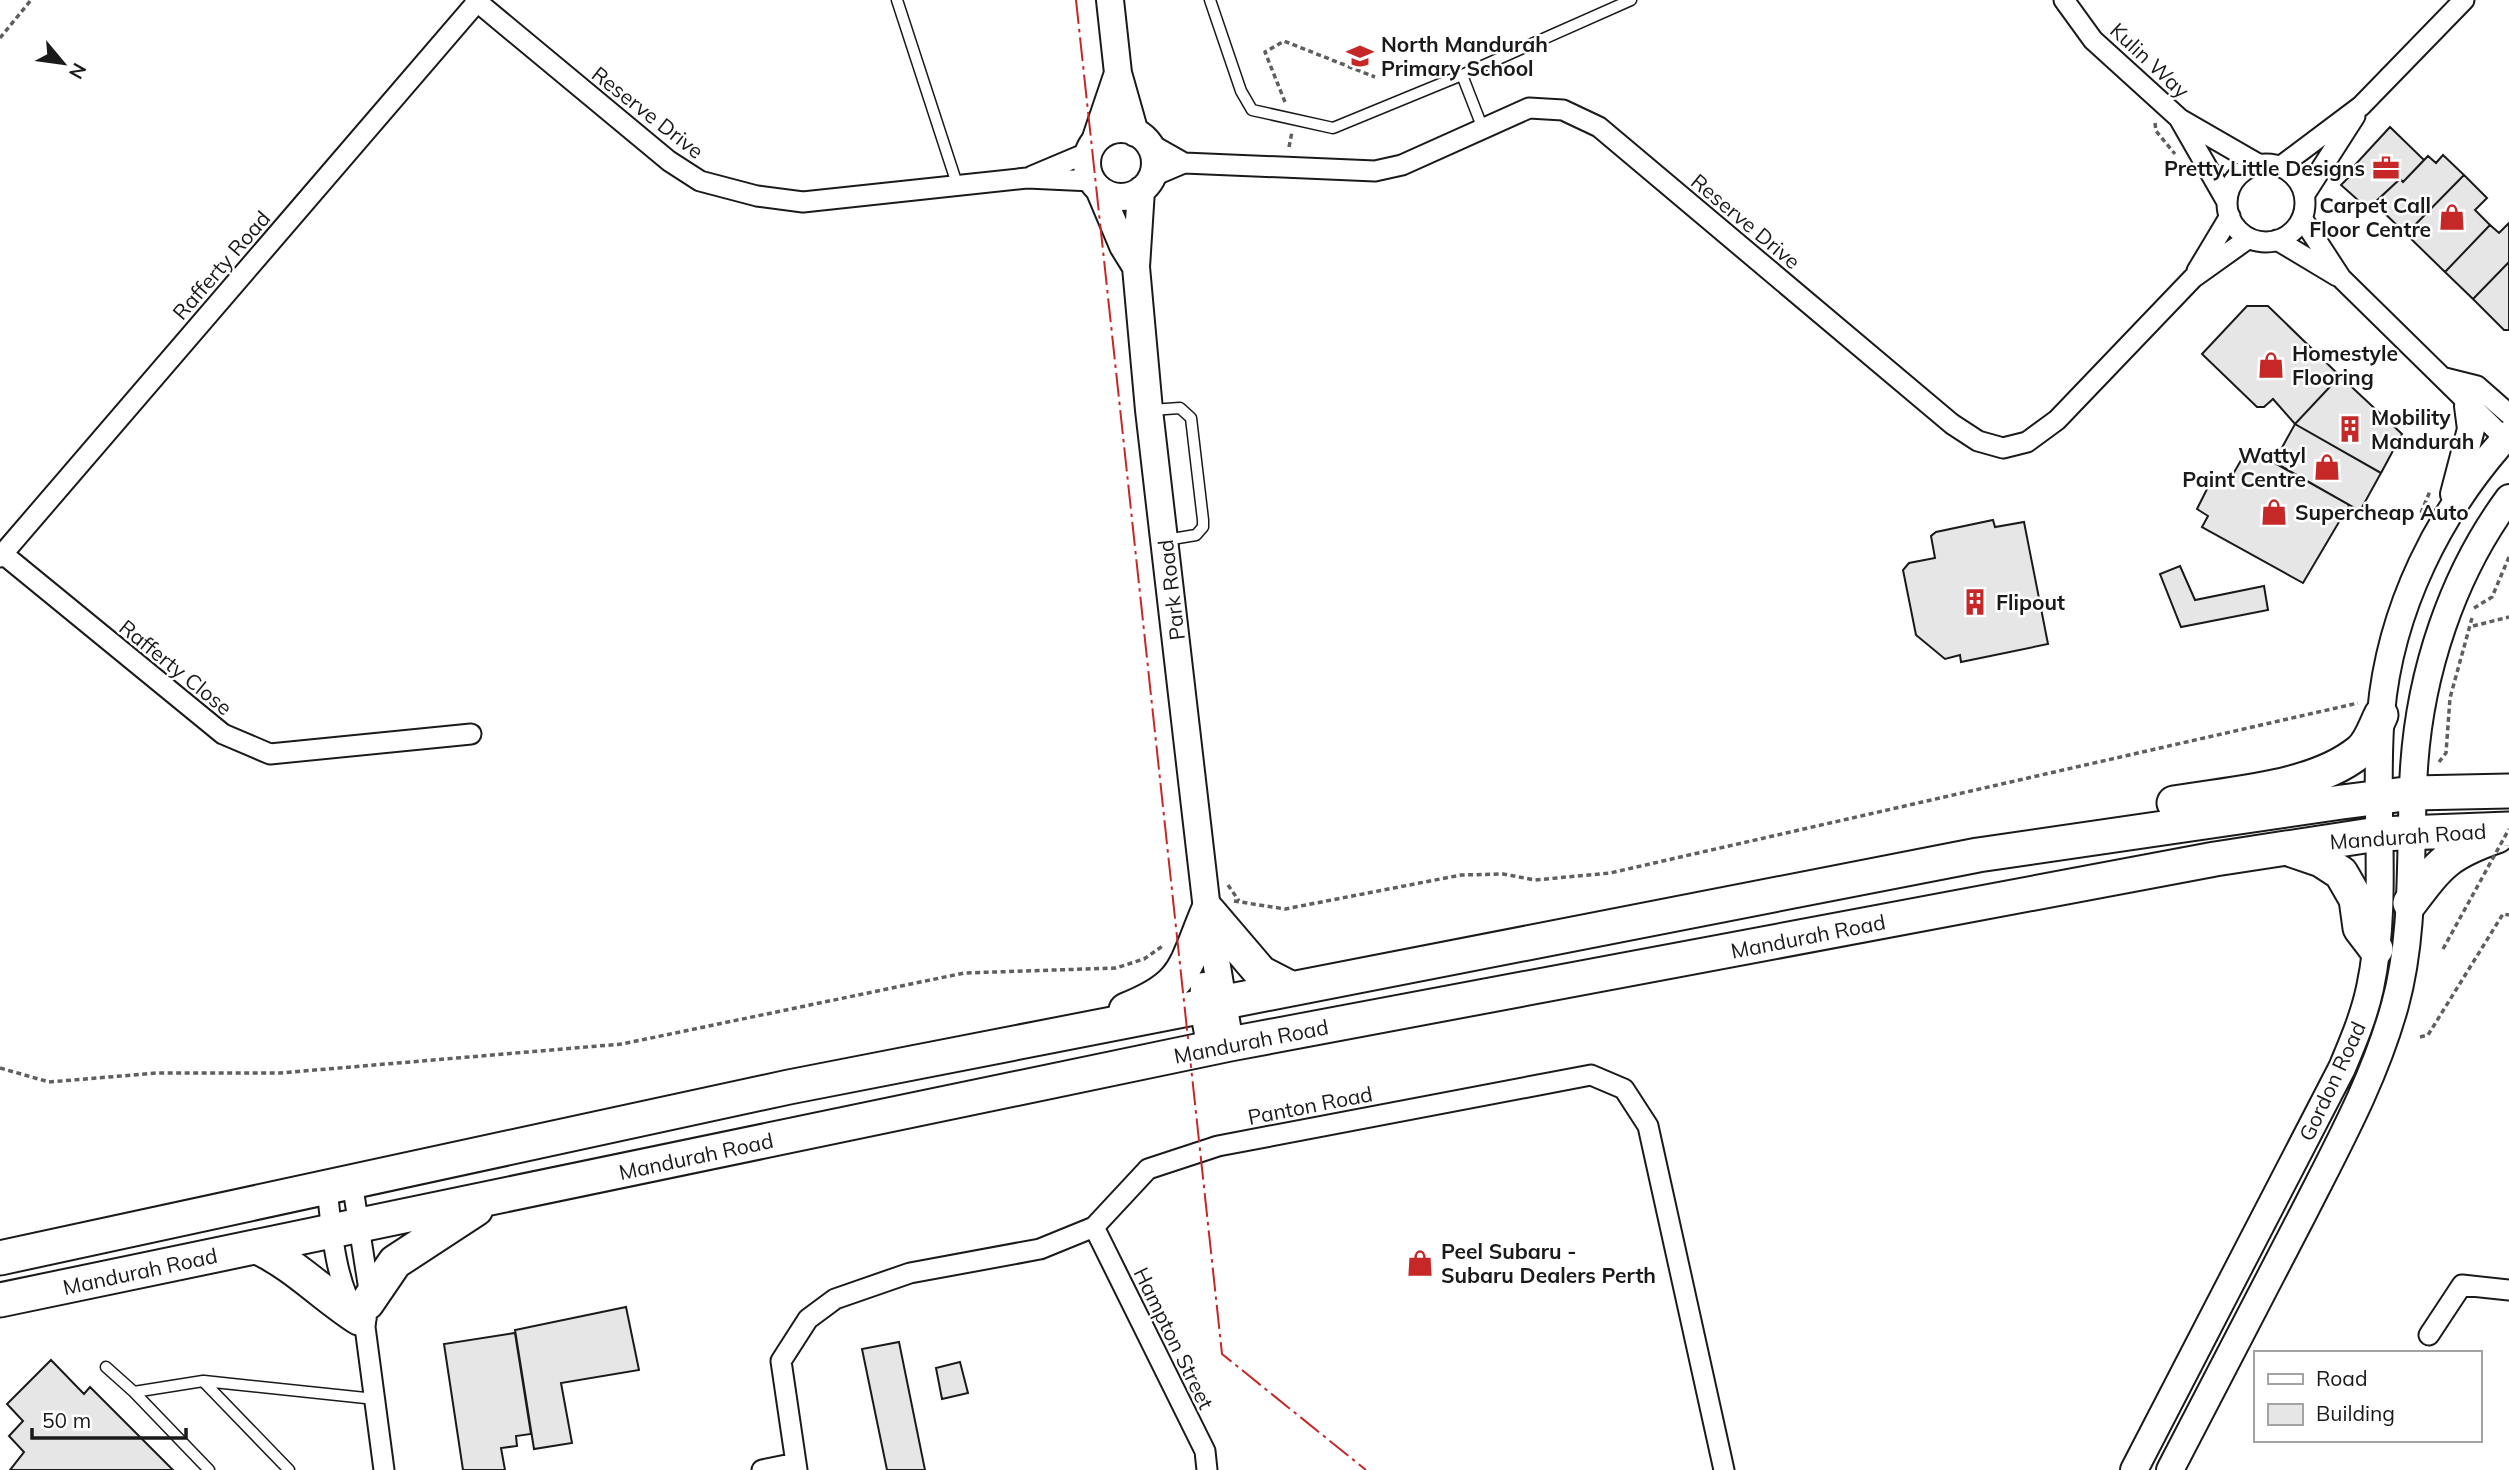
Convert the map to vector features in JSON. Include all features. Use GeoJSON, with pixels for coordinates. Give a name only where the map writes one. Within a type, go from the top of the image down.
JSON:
{"type":"FeatureCollection","features":[{"type":"Feature","properties":{"kind":"highway"},"geometry":{"type":"LineString","coordinates":[[2054,842],[2112,813],[2280,785],[2348,760],[2361,751],[2367,710]]}},
{"type":"Feature","properties":{"kind":"highway","name":"Mandurah Road"},"geometry":{"type":"LineString","coordinates":[[0,1258],[789,1087],[2054,842],[2413,793],[2509,791]]}},
{"type":"Feature","properties":{"kind":"highway","name":"Mandurah Road"},"geometry":{"type":"LineString","coordinates":[[0,1300],[1221,1046],[2284,848],[2411,831],[2509,830]]}},
{"type":"Feature","properties":{"kind":"highway"},"geometry":{"type":"LineString","coordinates":[[2410,903],[2437,867],[2461,849],[2509,830]]}},
{"type":"Feature","properties":{"kind":"highway"},"geometry":{"type":"LineString","coordinates":[[2284,848],[2321,860],[2341,873],[2356,899],[2360,928],[2376,949]]}},
{"type":"Feature","properties":{"kind":"highway"},"geometry":{"type":"LineString","coordinates":[[1065,1034],[1157,998],[1179,980],[1208,911],[1261,974],[1292,989]]}},
{"type":"Feature","properties":{"kind":"highway"},"geometry":{"type":"LineString","coordinates":[[257,1247],[305,1275],[332,1300],[364,1316],[395,1262],[496,1197]]}},
{"type":"Feature","properties":{"kind":"main road"},"geometry":{"type":"LineString","coordinates":[[1110,0],[1118,73],[1141,137],[1154,159],[1146,184],[1120,197],[1095,185],[1087,162],[1118,73]]}},
{"type":"Feature","properties":{"kind":"main road"},"geometry":{"type":"LineString","coordinates":[[1092,146],[1114,130],[1141,137]]}},
{"type":"Feature","properties":{"kind":"main road","name":"Park Road"},"geometry":{"type":"LineString","coordinates":[[1146,184],[1136,267],[1149,410],[1208,911],[1213,1005],[1221,1046]]}},
{"type":"Feature","properties":{"kind":"main road","name":"Park Road"},"geometry":{"type":"LineString","coordinates":[[1095,185],[1123,246],[1136,267]]}},
{"type":"Feature","properties":{"kind":"main road"},"geometry":{"type":"LineString","coordinates":[[2452,506],[2472,429],[2469,406]]}},
{"type":"Feature","properties":{"kind":"main road","name":"Gordon Road"},"geometry":{"type":"LineString","coordinates":[[2134,1470],[2347,1056],[2364,1010],[2376,949],[2378,834],[2378,798],[2367,710],[2384,684],[2402,617],[2424,558],[2452,506],[2508,431]]}},
{"type":"Feature","properties":{"kind":"main road","name":"Gordon Road"},"geometry":{"type":"LineString","coordinates":[[2170,1470],[2348,1125],[2390,1024],[2407,941],[2415,757],[2433,653],[2462,575],[2508,496]]}},
{"type":"Feature","properties":{"kind":"main road"},"geometry":{"type":"LineString","coordinates":[[2270,1208],[2299,1222]]}},
{"type":"Feature","properties":{"kind":"main road"},"geometry":{"type":"LineString","coordinates":[[2206,1331],[2234,1346]]}},
{"type":"Feature","properties":{"kind":"street","name":"Kulin Way"},"geometry":{"type":"LineString","coordinates":[[2064,0],[2094,40],[2180,119],[2258,164]]}},
{"type":"Feature","properties":{"kind":"street"},"geometry":{"type":"LineString","coordinates":[[2281,166],[2361,106],[2463,0]]}},
{"type":"Feature","properties":{"kind":"street","name":"Reserve Drive"},"geometry":{"type":"LineString","coordinates":[[476,1],[669,161],[700,181],[757,197],[803,202],[1027,178],[1095,185]]}},
{"type":"Feature","properties":{"kind":"street","name":"Rafferty Road"},"geometry":{"type":"LineString","coordinates":[[1,556],[476,1]]}},
{"type":"Feature","properties":{"kind":"street"},"geometry":{"type":"LineString","coordinates":[[2305,194],[2292,173],[2281,166],[2258,164],[2236,178],[2228,209],[2241,232],[2249,238],[2277,240],[2287,236],[2302,218],[2305,194],[2361,106]]}},
{"type":"Feature","properties":{"kind":"street","name":"Reserve Drive"},"geometry":{"type":"LineString","coordinates":[[1141,137],[1184,163],[1375,171],[1402,166],[1529,108],[1563,110],[1599,127],[1952,424],[1978,441],[2003,448],[2027,442],[2057,419],[2193,278],[2249,238]]}},
{"type":"Feature","properties":{"kind":"street","name":"Kulin Way"},"geometry":{"type":"LineString","coordinates":[[2180,119],[2228,209]]}},
{"type":"Feature","properties":{"kind":"street","name":"Reserve Drive"},"geometry":{"type":"LineString","coordinates":[[1027,178],[1092,146]]}},
{"type":"Feature","properties":{"kind":"street","name":"Reserve Drive"},"geometry":{"type":"LineString","coordinates":[[1146,184],[1184,163]]}},
{"type":"Feature","properties":{"kind":"street","name":"Reserve Drive"},"geometry":{"type":"LineString","coordinates":[[2193,278],[2228,209]]}},
{"type":"Feature","properties":{"kind":"street"},"geometry":{"type":"LineString","coordinates":[[2302,218],[2341,278],[2445,379],[2469,406],[2508,431]]}},
{"type":"Feature","properties":{"kind":"street"},"geometry":{"type":"LineString","coordinates":[[2277,240],[2341,278]]}},
{"type":"Feature","properties":{"kind":"street"},"geometry":{"type":"LineString","coordinates":[[2445,379],[2477,386],[2508,431]]}},
{"type":"Feature","properties":{"kind":"street","name":"Rafferty Close"},"geometry":{"type":"LineString","coordinates":[[1,556],[223,734],[270,754],[471,734]]}},
{"type":"Feature","properties":{"kind":"street","name":"Panton Road"},"geometry":{"type":"LineString","coordinates":[[797,1467],[781,1361],[808,1320],[835,1299],[910,1273],[1040,1249],[1094,1227],[1148,1169],[1218,1146],[1591,1075],[1624,1089],[1648,1126],[1724,1470]]}},
{"type":"Feature","properties":{"kind":"street"},"geometry":{"type":"LineString","coordinates":[[340,1185],[348,1300],[364,1316]]}},
{"type":"Feature","properties":{"kind":"street"},"geometry":{"type":"LineString","coordinates":[[340,1185],[345,1229],[369,1290],[364,1316],[384,1470]]}},
{"type":"Feature","properties":{"kind":"street","name":"Hampton Street"},"geometry":{"type":"LineString","coordinates":[[1094,1227],[1205,1451],[1207,1470]]}},
{"type":"Feature","properties":{"kind":"street"},"geometry":{"type":"LineString","coordinates":[[2429,1335],[2462,1285],[2509,1290]]}},
{"type":"Feature","properties":{"kind":"street"},"geometry":{"type":"LineString","coordinates":[[762,1470],[797,1467]]}},
{"type":"Feature","properties":{"kind":"lane"},"geometry":{"type":"LineString","coordinates":[[897,0],[957,184]]}},
{"type":"Feature","properties":{"kind":"lane"},"geometry":{"type":"LineString","coordinates":[[1210,0],[1246,102],[1252,110],[1264,115],[1333,128],[1462,75],[1631,0]]}},
{"type":"Feature","properties":{"kind":"lane"},"geometry":{"type":"LineString","coordinates":[[1462,75],[1483,128]]}},
{"type":"Feature","properties":{"kind":"lane"},"geometry":{"type":"LineString","coordinates":[[1149,410],[1180,408],[1191,418],[1203,527],[1192,537],[1165,540]]}},
{"type":"Feature","properties":{"kind":"lane"},"geometry":{"type":"LineString","coordinates":[[106,1367],[134,1392],[209,1470]]}},
{"type":"Feature","properties":{"kind":"lane"},"geometry":{"type":"LineString","coordinates":[[203,1381],[289,1470]]}},
{"type":"Feature","properties":{"kind":"lane"},"geometry":{"type":"LineString","coordinates":[[134,1392],[203,1381],[374,1399]]}},
{"type":"Feature","properties":{"kind":"path"},"geometry":{"type":"LineString","coordinates":[[0,38],[31,0]]}},
{"type":"Feature","properties":{"kind":"path"},"geometry":{"type":"LineString","coordinates":[[1291,147],[1293,120],[1265,51],[1284,41],[1375,77]]}},
{"type":"Feature","properties":{"kind":"path"},"geometry":{"type":"LineString","coordinates":[[2154,116],[2156,131],[2182,162]]}},
{"type":"Feature","properties":{"kind":"path"},"geometry":{"type":"LineString","coordinates":[[2417,521],[2432,485]]}},
{"type":"Feature","properties":{"kind":"path"},"geometry":{"type":"LineString","coordinates":[[2472,609],[2492,597],[2509,557]]}},
{"type":"Feature","properties":{"kind":"path"},"geometry":{"type":"LineString","coordinates":[[2436,766],[2446,753],[2449,698],[2473,626],[2509,617]]}},
{"type":"Feature","properties":{"kind":"path"},"geometry":{"type":"LineString","coordinates":[[2443,949],[2509,830]]}},
{"type":"Feature","properties":{"kind":"path"},"geometry":{"type":"LineString","coordinates":[[2420,1037],[2428,1035],[2503,914],[2509,915]]}},
{"type":"Feature","properties":{"kind":"building","name":"Pretty Little Designs"},"geometry":{"type":"Polygon","coordinates":[[[2390,127],[2424,160],[2403,182],[2400,179],[2368,209],[2341,185],[2357,169],[2354,166],[2390,127]]]}},
{"type":"Feature","properties":{"kind":"building"},"geometry":{"type":"Polygon","coordinates":[[[2443,155],[2464,175],[2406,234],[2374,203],[2400,179],[2403,182],[2428,156],[2436,163],[2443,155]]]}},
{"type":"Feature","properties":{"kind":"building","name":"Carpet Call Floor Centre"},"geometry":{"type":"Polygon","coordinates":[[[2464,175],[2487,198],[2475,210],[2490,225],[2445,272],[2406,234],[2464,175]]]}},
{"type":"Feature","properties":{"kind":"building"},"geometry":{"type":"Polygon","coordinates":[[[2509,223],[2509,262],[2473,299],[2445,272],[2490,225],[2499,233],[2509,223]]]}},
{"type":"Feature","properties":{"kind":"building"},"geometry":{"type":"Polygon","coordinates":[[[2509,262],[2509,330],[2504,330],[2473,299],[2509,262]]]}},
{"type":"Feature","properties":{"kind":"building","name":"Homestyle Flooring"},"geometry":{"type":"Polygon","coordinates":[[[2247,306],[2268,306],[2340,376],[2295,424],[2273,399],[2264,407],[2257,407],[2202,354],[2247,306]]]}},
{"type":"Feature","properties":{"kind":"building","name":"Mobility Mandurah"},"geometry":{"type":"Polygon","coordinates":[[[2340,376],[2402,434],[2381,473],[2295,424],[2340,376]]]}},
{"type":"Feature","properties":{"kind":"building","name":"Wattyl Paint Centre"},"geometry":{"type":"Polygon","coordinates":[[[2295,424],[2381,473],[2360,511],[2274,462],[2295,424]]]}},
{"type":"Feature","properties":{"kind":"building","name":"Supercheap Auto"},"geometry":{"type":"Polygon","coordinates":[[[2248,448],[2349,505],[2303,583],[2202,527],[2208,516],[2197,509],[2207,489],[2218,478],[2228,483],[2248,448]]]}},
{"type":"Feature","properties":{"kind":"building","name":"Flipout"},"geometry":{"type":"Polygon","coordinates":[[[1993,520],[1995,527],[2024,522],[2048,644],[1961,662],[1960,655],[1945,659],[1916,635],[1903,570],[1909,563],[1935,558],[1931,536],[1936,532],[1993,520]]]}},
{"type":"Feature","properties":{"kind":"building"},"geometry":{"type":"Polygon","coordinates":[[[2180,566],[2195,600],[2264,586],[2268,610],[2181,627],[2160,574],[2180,566]]]}},
{"type":"Feature","properties":{"kind":"building"},"geometry":{"type":"Polygon","coordinates":[[[626,1307],[639,1370],[561,1383],[572,1443],[534,1449],[515,1330],[626,1307]]]}},
{"type":"Feature","properties":{"kind":"building"},"geometry":{"type":"Polygon","coordinates":[[[515,1333],[531,1434],[516,1436],[517,1446],[501,1448],[505,1470],[463,1470],[444,1344],[515,1333]]]}},
{"type":"Feature","properties":{"kind":"building"},"geometry":{"type":"Polygon","coordinates":[[[899,1342],[925,1470],[887,1470],[862,1349],[899,1342]]]}},
{"type":"Feature","properties":{"kind":"building"},"geometry":{"type":"Polygon","coordinates":[[[51,1360],[84,1394],[90,1387],[173,1470],[10,1470],[24,1452],[9,1436],[23,1421],[7,1404],[51,1360]]]}},
{"type":"Feature","properties":{"kind":"building"},"geometry":{"type":"Polygon","coordinates":[[[960,1362],[968,1393],[942,1399],[936,1368],[960,1362]]]}},
{"type":"Feature","properties":{"kind":"power"},"geometry":{"type":"LineString","coordinates":[[1076,0],[1222,1354],[1366,1470]]}},
{"type":"Feature","properties":{"kind":"place","name":"North Mandurah Primary School"},"geometry":{"type":"Point","coordinates":[1360,56]}},
{"type":"Feature","properties":{"kind":"place","name":"Pretty Little Designs"},"geometry":{"type":"Point","coordinates":[2386,168]}},
{"type":"Feature","properties":{"kind":"place","name":"Carpet Call Floor Centre"},"geometry":{"type":"Point","coordinates":[2452,217]}},
{"type":"Feature","properties":{"kind":"place","name":"Homestyle Flooring"},"geometry":{"type":"Point","coordinates":[2271,365]}},
{"type":"Feature","properties":{"kind":"place","name":"Mobility Mandurah"},"geometry":{"type":"Point","coordinates":[2350,429]}},
{"type":"Feature","properties":{"kind":"place","name":"Wattyl Paint Centre"},"geometry":{"type":"Point","coordinates":[2327,467]}},
{"type":"Feature","properties":{"kind":"place","name":"Supercheap Auto"},"geometry":{"type":"Point","coordinates":[2274,512]}},
{"type":"Feature","properties":{"kind":"place","name":"Flipout"},"geometry":{"type":"Point","coordinates":[1975,602]}},
{"type":"Feature","properties":{"kind":"place","name":"Peel Subaru - Subaru Dealers Perth"},"geometry":{"type":"Point","coordinates":[1420,1263]}}]}
